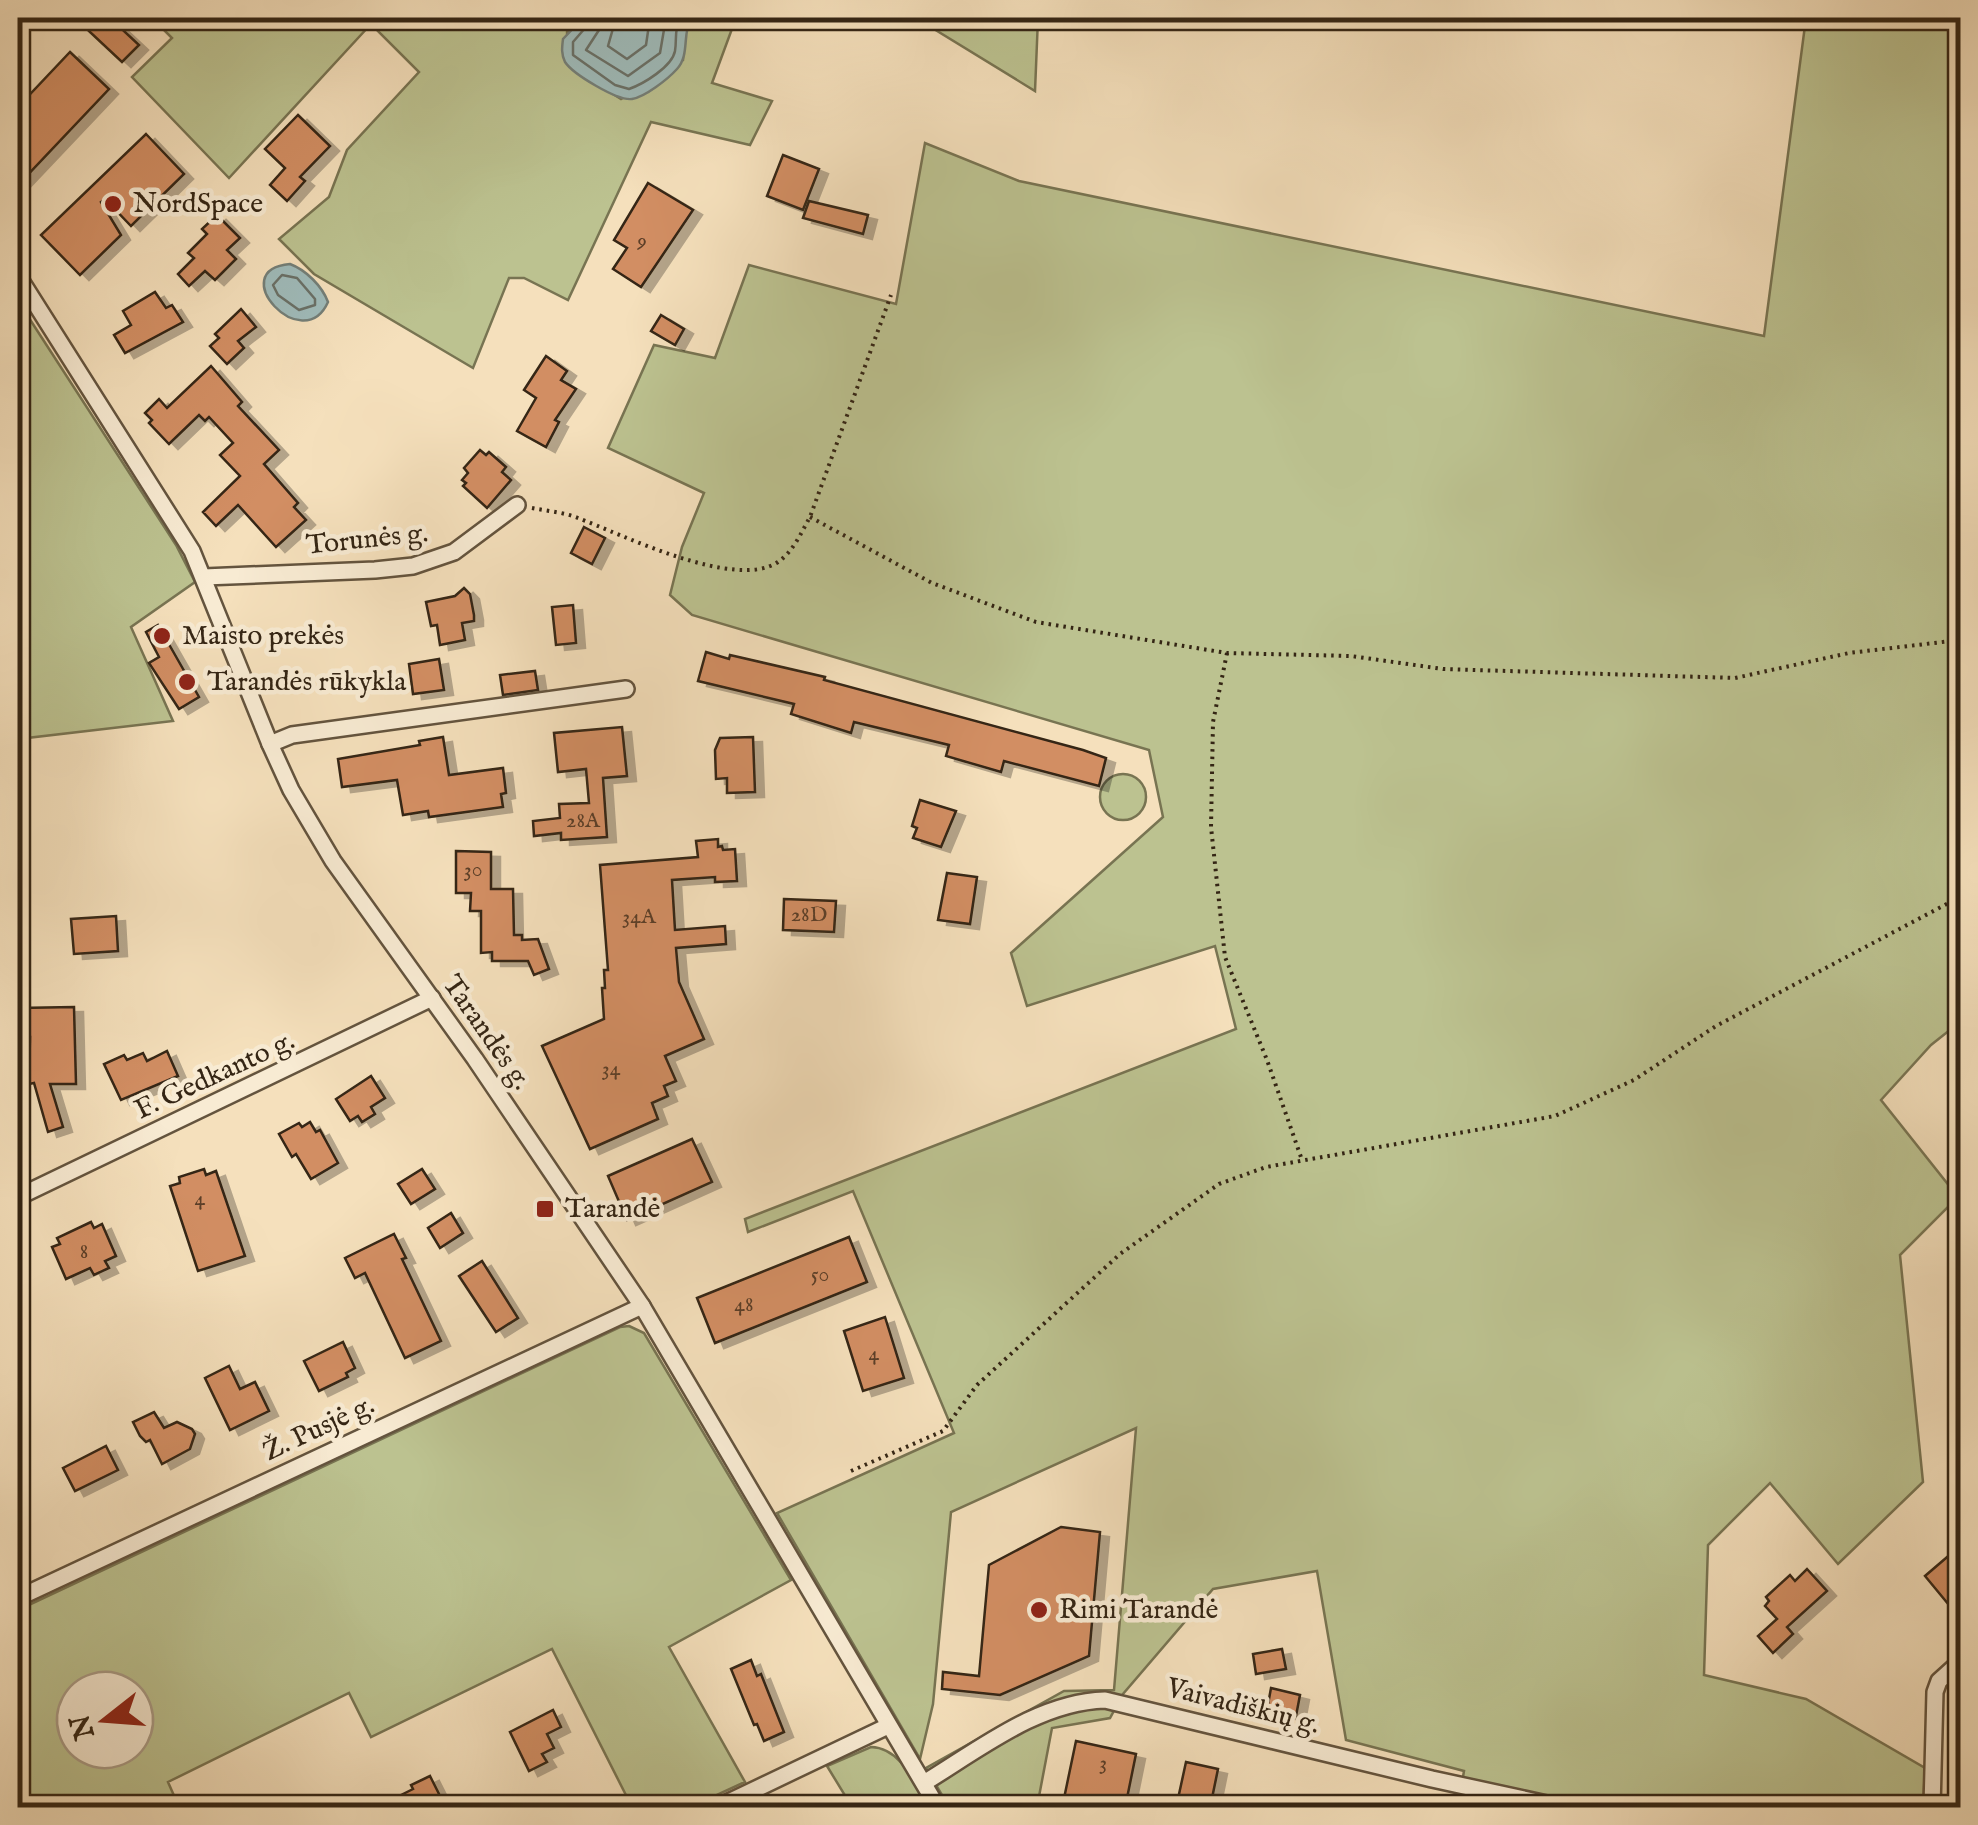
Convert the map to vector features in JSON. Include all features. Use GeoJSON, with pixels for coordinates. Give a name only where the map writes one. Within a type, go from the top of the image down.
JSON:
{"type":"FeatureCollection","features":[{"type":"Feature","properties":{"kind":"street","name":"Tarandės g."},"geometry":{"type":"LineString","coordinates":[[18,276],[192,551],[270,744],[291,790],[333,862],[432,998],[642,1306],[938,1808]]}},
{"type":"Feature","properties":{"kind":"street","name":"Torunės g."},"geometry":{"type":"LineString","coordinates":[[204,577],[413,566],[454,552],[518,505]]}},
{"type":"Feature","properties":{"kind":"street"},"geometry":{"type":"LineString","coordinates":[[270,744],[292,735],[626,689]]}},
{"type":"Feature","properties":{"kind":"street","name":"F. Gedkanto g."},"geometry":{"type":"LineString","coordinates":[[18,1197],[432,998]]}},
{"type":"Feature","properties":{"kind":"street","name":"Ž. Pusjė g."},"geometry":{"type":"LineString","coordinates":[[18,1598],[642,1306]]}},
{"type":"Feature","properties":{"kind":"street"},"geometry":{"type":"LineString","coordinates":[[1932,1808],[1935,1692],[1940,1681],[1960,1662]]}},
{"type":"Feature","properties":{"kind":"street","name":"Vaivadiškių g."},"geometry":{"type":"LineString","coordinates":[[924,1782],[1038,1716],[1083,1700],[1105,1700],[1565,1808]]}},
{"type":"Feature","properties":{"kind":"street"},"geometry":{"type":"LineString","coordinates":[[716,1808],[888,1726]]}},
{"type":"Feature","properties":{"kind":"path"},"geometry":{"type":"LineString","coordinates":[[518,505],[573,516],[660,553],[748,570],[780,560],[810,518],[891,295]]}},
{"type":"Feature","properties":{"kind":"path"},"geometry":{"type":"LineString","coordinates":[[810,518],[932,583],[1036,622],[1227,653],[1351,656],[1443,669],[1735,678],[1849,653],[1960,640]]}},
{"type":"Feature","properties":{"kind":"path"},"geometry":{"type":"LineString","coordinates":[[1227,653],[1214,722],[1211,827],[1225,957],[1302,1160]]}},
{"type":"Feature","properties":{"kind":"path"},"geometry":{"type":"LineString","coordinates":[[851,1471],[943,1430],[977,1385],[1120,1254],[1219,1184],[1266,1167],[1554,1116],[1634,1080],[1716,1026],[1960,897]]}},
{"type":"Feature","properties":{"kind":"green space"},"geometry":{"type":"Polygon","coordinates":[[[152,18],[583,18],[567,32],[569,66],[621,99],[683,60],[684,35],[691,18],[736,18],[712,83],[772,101],[750,145],[651,122],[568,300],[524,278],[509,278],[473,368],[314,274],[279,239],[329,197],[347,150],[419,72],[371,24],[229,178],[132,77],[172,38],[152,18]]]}},
{"type":"Feature","properties":{"kind":"green space"},"geometry":{"type":"Polygon","coordinates":[[[916,18],[1038,18],[1035,91],[916,18]]]}},
{"type":"Feature","properties":{"kind":"green space"},"geometry":{"type":"Polygon","coordinates":[[[1806,18],[1960,18],[1960,1022],[1931,1045],[1881,1100],[1958,1197],[1900,1255],[1923,1482],[1838,1564],[1770,1483],[1708,1545],[1704,1675],[1806,1699],[1925,1768],[1923,1807],[1458,1807],[1464,1771],[1346,1740],[1317,1571],[1213,1589],[1123,1694],[1110,1718],[1052,1728],[1037,1807],[949,1807],[926,1768],[1064,1691],[1114,1690],[1136,1428],[951,1512],[933,1704],[920,1759],[777,1513],[954,1433],[853,1191],[748,1232],[745,1219],[1236,1029],[1215,946],[1027,1006],[1011,953],[1163,817],[1149,750],[692,615],[670,595],[682,547],[704,493],[608,448],[654,345],[715,358],[749,265],[896,304],[925,143],[1019,181],[1764,336],[1806,18]]]}},
{"type":"Feature","properties":{"kind":"green space"},"geometry":{"type":"Polygon","coordinates":[[[18,301],[176,545],[195,582],[131,627],[173,721],[18,739],[18,301]]]}},
{"type":"Feature","properties":{"kind":"green space"},"geometry":{"type":"Polygon","coordinates":[[[1123,774],[1140,780],[1146,797],[1140,814],[1123,820],[1106,814],[1100,797],[1106,780],[1123,774]]]}},
{"type":"Feature","properties":{"kind":"green space"},"geometry":{"type":"Polygon","coordinates":[[[629,1326],[644,1333],[791,1580],[669,1647],[745,1782],[691,1807],[632,1807],[552,1649],[371,1737],[349,1693],[168,1782],[179,1807],[18,1807],[18,1610],[629,1326]]]}},
{"type":"Feature","properties":{"kind":"green space"},"geometry":{"type":"Polygon","coordinates":[[[871,1747],[899,1760],[928,1807],[852,1807],[827,1766],[871,1747]]]}},
{"type":"Feature","properties":{"kind":"water"},"geometry":{"type":"Polygon","coordinates":[[[583,18],[691,18],[677,69],[656,87],[632,99],[596,86],[565,62],[563,39],[583,18]]]}},
{"type":"Feature","properties":{"kind":"water"},"geometry":{"type":"Polygon","coordinates":[[[290,264],[318,285],[328,302],[316,317],[302,321],[287,316],[266,293],[264,280],[271,270],[290,264]]]}},
{"type":"Feature","properties":{"kind":"building"},"geometry":{"type":"Polygon","coordinates":[[[75,18],[110,18],[139,45],[122,62],[75,18]]]}},
{"type":"Feature","properties":{"kind":"building"},"geometry":{"type":"Polygon","coordinates":[[[70,52],[109,89],[18,185],[18,107],[70,52]]]}},
{"type":"Feature","properties":{"kind":"building"},"geometry":{"type":"Polygon","coordinates":[[[298,115],[330,146],[300,177],[305,181],[287,201],[270,185],[285,168],[265,149],[298,115]]]}},
{"type":"Feature","properties":{"kind":"building","name":"NordSpace"},"geometry":{"type":"Polygon","coordinates":[[[146,134],[184,174],[131,226],[105,199],[101,202],[121,235],[80,275],[41,235],[146,134]]]}},
{"type":"Feature","properties":{"kind":"building"},"geometry":{"type":"Polygon","coordinates":[[[783,155],[819,169],[803,210],[767,196],[783,155]]]}},
{"type":"Feature","properties":{"kind":"building"},"geometry":{"type":"Polygon","coordinates":[[[648,183],[693,210],[641,287],[613,269],[627,248],[614,240],[648,183]]]}},
{"type":"Feature","properties":{"kind":"building"},"geometry":{"type":"Polygon","coordinates":[[[809,201],[868,215],[863,234],[803,218],[809,201]]]}},
{"type":"Feature","properties":{"kind":"building"},"geometry":{"type":"Polygon","coordinates":[[[217,215],[240,238],[227,250],[236,259],[215,280],[205,271],[189,286],[178,274],[194,258],[188,253],[207,234],[202,229],[217,215]]]}},
{"type":"Feature","properties":{"kind":"building"},"geometry":{"type":"Polygon","coordinates":[[[155,292],[166,308],[172,305],[183,322],[125,353],[114,335],[131,325],[123,311],[155,292]]]}},
{"type":"Feature","properties":{"kind":"building"},"geometry":{"type":"Polygon","coordinates":[[[241,309],[256,327],[238,341],[244,348],[227,364],[210,346],[219,338],[215,334],[241,309]]]}},
{"type":"Feature","properties":{"kind":"building"},"geometry":{"type":"Polygon","coordinates":[[[661,315],[684,329],[675,345],[651,331],[661,315]]]}},
{"type":"Feature","properties":{"kind":"building"},"geometry":{"type":"Polygon","coordinates":[[[546,356],[567,371],[561,380],[576,389],[555,420],[559,422],[546,447],[517,431],[536,398],[524,390],[546,356]]]}},
{"type":"Feature","properties":{"kind":"building"},"geometry":{"type":"Polygon","coordinates":[[[211,366],[242,402],[238,406],[279,450],[264,464],[298,503],[294,507],[306,520],[276,547],[238,505],[216,526],[203,512],[240,476],[220,455],[233,443],[209,417],[205,421],[199,415],[169,444],[145,413],[159,399],[167,408],[211,366]]]}},
{"type":"Feature","properties":{"kind":"building"},"geometry":{"type":"Polygon","coordinates":[[[480,450],[486,455],[489,452],[506,467],[502,472],[511,480],[487,508],[463,486],[466,483],[462,480],[468,473],[464,468],[480,450]]]}},
{"type":"Feature","properties":{"kind":"building"},"geometry":{"type":"Polygon","coordinates":[[[584,527],[605,538],[592,564],[571,553],[584,527]]]}},
{"type":"Feature","properties":{"kind":"building"},"geometry":{"type":"Polygon","coordinates":[[[464,588],[470,594],[474,621],[462,623],[465,640],[440,645],[437,625],[431,626],[426,602],[455,596],[464,588]]]}},
{"type":"Feature","properties":{"kind":"building"},"geometry":{"type":"Polygon","coordinates":[[[573,605],[576,643],[556,645],[552,607],[573,605]]]}},
{"type":"Feature","properties":{"kind":"building"},"geometry":{"type":"Polygon","coordinates":[[[158,625],[199,697],[179,709],[149,663],[159,657],[146,632],[158,625]]]}},
{"type":"Feature","properties":{"kind":"building"},"geometry":{"type":"Polygon","coordinates":[[[706,652],[825,677],[824,680],[1083,750],[1106,758],[1099,786],[1004,761],[1001,772],[946,756],[949,745],[854,722],[851,733],[791,714],[794,704],[698,681],[706,652]]]}},
{"type":"Feature","properties":{"kind":"building"},"geometry":{"type":"Polygon","coordinates":[[[439,659],[444,690],[413,694],[409,664],[439,659]]]}},
{"type":"Feature","properties":{"kind":"building"},"geometry":{"type":"Polygon","coordinates":[[[535,671],[538,690],[503,695],[500,675],[535,671]]]}},
{"type":"Feature","properties":{"kind":"building"},"geometry":{"type":"Polygon","coordinates":[[[622,727],[627,776],[603,778],[607,837],[561,840],[561,833],[534,836],[533,821],[560,818],[559,804],[589,803],[586,769],[558,772],[554,733],[622,727]]]}},
{"type":"Feature","properties":{"kind":"building"},"geometry":{"type":"Polygon","coordinates":[[[443,737],[449,775],[503,768],[503,807],[429,817],[428,811],[403,815],[397,780],[342,787],[338,759],[420,745],[419,741],[443,737]]]}},
{"type":"Feature","properties":{"kind":"building"},"geometry":{"type":"Polygon","coordinates":[[[753,737],[755,792],[727,793],[727,778],[716,779],[715,750],[720,738],[753,737]]]}},
{"type":"Feature","properties":{"kind":"building"},"geometry":{"type":"Polygon","coordinates":[[[920,800],[956,811],[941,847],[913,838],[917,828],[912,826],[920,800]]]}},
{"type":"Feature","properties":{"kind":"building"},"geometry":{"type":"Polygon","coordinates":[[[718,839],[718,847],[723,850],[735,849],[737,881],[715,882],[715,877],[672,880],[675,930],[725,926],[726,944],[676,948],[679,982],[704,1039],[665,1056],[676,1081],[664,1086],[668,1096],[652,1103],[658,1119],[590,1149],[542,1046],[604,1019],[602,988],[604,970],[608,970],[600,865],[698,857],[696,841],[718,839]]]}},
{"type":"Feature","properties":{"kind":"building"},"geometry":{"type":"Polygon","coordinates":[[[456,851],[491,852],[491,889],[513,889],[514,935],[522,935],[522,940],[538,939],[549,969],[534,975],[528,961],[492,961],[492,952],[481,953],[481,911],[470,911],[471,893],[456,893],[456,851]]]}},
{"type":"Feature","properties":{"kind":"building"},"geometry":{"type":"Polygon","coordinates":[[[947,873],[977,877],[970,924],[938,920],[947,873]]]}},
{"type":"Feature","properties":{"kind":"building"},"geometry":{"type":"Polygon","coordinates":[[[784,899],[836,901],[834,932],[783,930],[784,899]]]}},
{"type":"Feature","properties":{"kind":"building"},"geometry":{"type":"Polygon","coordinates":[[[116,916],[118,951],[74,954],[71,919],[116,916]]]}},
{"type":"Feature","properties":{"kind":"building"},"geometry":{"type":"Polygon","coordinates":[[[74,1007],[76,1084],[50,1084],[63,1127],[48,1132],[34,1083],[29,1084],[30,1037],[18,1037],[18,1008],[74,1007]]]}},
{"type":"Feature","properties":{"kind":"building"},"geometry":{"type":"Polygon","coordinates":[[[167,1051],[178,1076],[121,1100],[104,1064],[124,1055],[127,1060],[143,1053],[147,1061],[167,1051]]]}},
{"type":"Feature","properties":{"kind":"building"},"geometry":{"type":"Polygon","coordinates":[[[371,1076],[385,1098],[371,1107],[375,1114],[362,1122],[358,1116],[350,1121],[336,1099],[371,1076]]]}},
{"type":"Feature","properties":{"kind":"building"},"geometry":{"type":"Polygon","coordinates":[[[310,1122],[316,1132],[320,1130],[338,1163],[311,1179],[279,1134],[299,1123],[302,1127],[310,1122]]]}},
{"type":"Feature","properties":{"kind":"building"},"geometry":{"type":"Polygon","coordinates":[[[692,1139],[712,1182],[627,1220],[608,1176],[692,1139]]]}},
{"type":"Feature","properties":{"kind":"building"},"geometry":{"type":"Polygon","coordinates":[[[204,1169],[206,1175],[216,1171],[245,1256],[198,1271],[170,1186],[180,1183],[179,1177],[204,1169]]]}},
{"type":"Feature","properties":{"kind":"building"},"geometry":{"type":"Polygon","coordinates":[[[422,1169],[435,1189],[411,1204],[398,1184],[422,1169]]]}},
{"type":"Feature","properties":{"kind":"building"},"geometry":{"type":"Polygon","coordinates":[[[451,1213],[463,1233],[440,1248],[428,1228],[451,1213]]]}},
{"type":"Feature","properties":{"kind":"building"},"geometry":{"type":"Polygon","coordinates":[[[91,1222],[94,1228],[102,1224],[116,1256],[105,1261],[109,1268],[94,1275],[90,1268],[66,1279],[52,1247],[60,1244],[57,1238],[91,1222]]]}},
{"type":"Feature","properties":{"kind":"building"},"geometry":{"type":"Polygon","coordinates":[[[394,1234],[441,1341],[405,1358],[365,1273],[355,1278],[345,1258],[394,1234]]]}},
{"type":"Feature","properties":{"kind":"building"},"geometry":{"type":"Polygon","coordinates":[[[849,1237],[867,1282],[715,1343],[697,1298],[849,1237]]]}},
{"type":"Feature","properties":{"kind":"building"},"geometry":{"type":"Polygon","coordinates":[[[482,1261],[518,1318],[496,1332],[459,1276],[482,1261]]]}},
{"type":"Feature","properties":{"kind":"building"},"geometry":{"type":"Polygon","coordinates":[[[885,1317],[904,1378],[863,1391],[844,1331],[885,1317]]]}},
{"type":"Feature","properties":{"kind":"building"},"geometry":{"type":"Polygon","coordinates":[[[343,1342],[355,1368],[346,1373],[348,1377],[319,1391],[304,1361],[343,1342]]]}},
{"type":"Feature","properties":{"kind":"building"},"geometry":{"type":"Polygon","coordinates":[[[229,1366],[240,1389],[255,1382],[269,1411],[230,1430],[205,1378],[229,1366]]]}},
{"type":"Feature","properties":{"kind":"building"},"geometry":{"type":"Polygon","coordinates":[[[154,1412],[164,1428],[177,1422],[195,1434],[190,1449],[162,1464],[150,1440],[146,1442],[140,1436],[133,1422],[154,1412]]]}},
{"type":"Feature","properties":{"kind":"building"},"geometry":{"type":"Polygon","coordinates":[[[106,1446],[118,1470],[75,1491],[63,1468],[106,1446]]]}},
{"type":"Feature","properties":{"kind":"building","name":"Rimi Tarandė"},"geometry":{"type":"Polygon","coordinates":[[[1061,1527],[1100,1532],[1089,1656],[1000,1695],[942,1689],[943,1672],[979,1676],[989,1565],[1061,1527]]]}},
{"type":"Feature","properties":{"kind":"building"},"geometry":{"type":"Polygon","coordinates":[[[1960,1546],[1960,1596],[1949,1605],[1925,1576],[1960,1546]]]}},
{"type":"Feature","properties":{"kind":"building"},"geometry":{"type":"Polygon","coordinates":[[[1807,1569],[1827,1591],[1787,1627],[1793,1634],[1773,1653],[1758,1636],[1777,1619],[1765,1606],[1769,1601],[1766,1597],[1790,1575],[1795,1581],[1807,1569]]]}},
{"type":"Feature","properties":{"kind":"building"},"geometry":{"type":"Polygon","coordinates":[[[1282,1649],[1286,1669],[1256,1674],[1253,1654],[1282,1649]]]}},
{"type":"Feature","properties":{"kind":"building"},"geometry":{"type":"Polygon","coordinates":[[[751,1660],[757,1676],[761,1674],[784,1732],[764,1741],[731,1669],[751,1660]]]}},
{"type":"Feature","properties":{"kind":"building"},"geometry":{"type":"Polygon","coordinates":[[[1271,1688],[1300,1695],[1296,1716],[1267,1710],[1271,1688]]]}},
{"type":"Feature","properties":{"kind":"building"},"geometry":{"type":"Polygon","coordinates":[[[553,1710],[561,1727],[547,1734],[554,1748],[542,1754],[547,1762],[529,1771],[510,1732],[553,1710]]]}},
{"type":"Feature","properties":{"kind":"building"},"geometry":{"type":"Polygon","coordinates":[[[1076,1741],[1136,1754],[1125,1808],[1062,1808],[1076,1741]]]}},
{"type":"Feature","properties":{"kind":"building"},"geometry":{"type":"Polygon","coordinates":[[[1186,1762],[1218,1769],[1210,1808],[1176,1808],[1186,1762]]]}},
{"type":"Feature","properties":{"kind":"building"},"geometry":{"type":"Polygon","coordinates":[[[430,1776],[443,1802],[431,1808],[375,1808],[413,1789],[411,1785],[430,1776]]]}},
{"type":"Feature","properties":{"kind":"place","name":"NordSpace"},"geometry":{"type":"Point","coordinates":[113,204]}},
{"type":"Feature","properties":{"kind":"place","name":"Maisto prekės"},"geometry":{"type":"Point","coordinates":[162,636]}},
{"type":"Feature","properties":{"kind":"place","name":"Tarandės rūkykla"},"geometry":{"type":"Point","coordinates":[187,682]}},
{"type":"Feature","properties":{"kind":"place","name":"Tarandė"},"geometry":{"type":"Point","coordinates":[545,1209]}},
{"type":"Feature","properties":{"kind":"place","name":"Rimi Tarandė"},"geometry":{"type":"Point","coordinates":[1039,1610]}}]}
